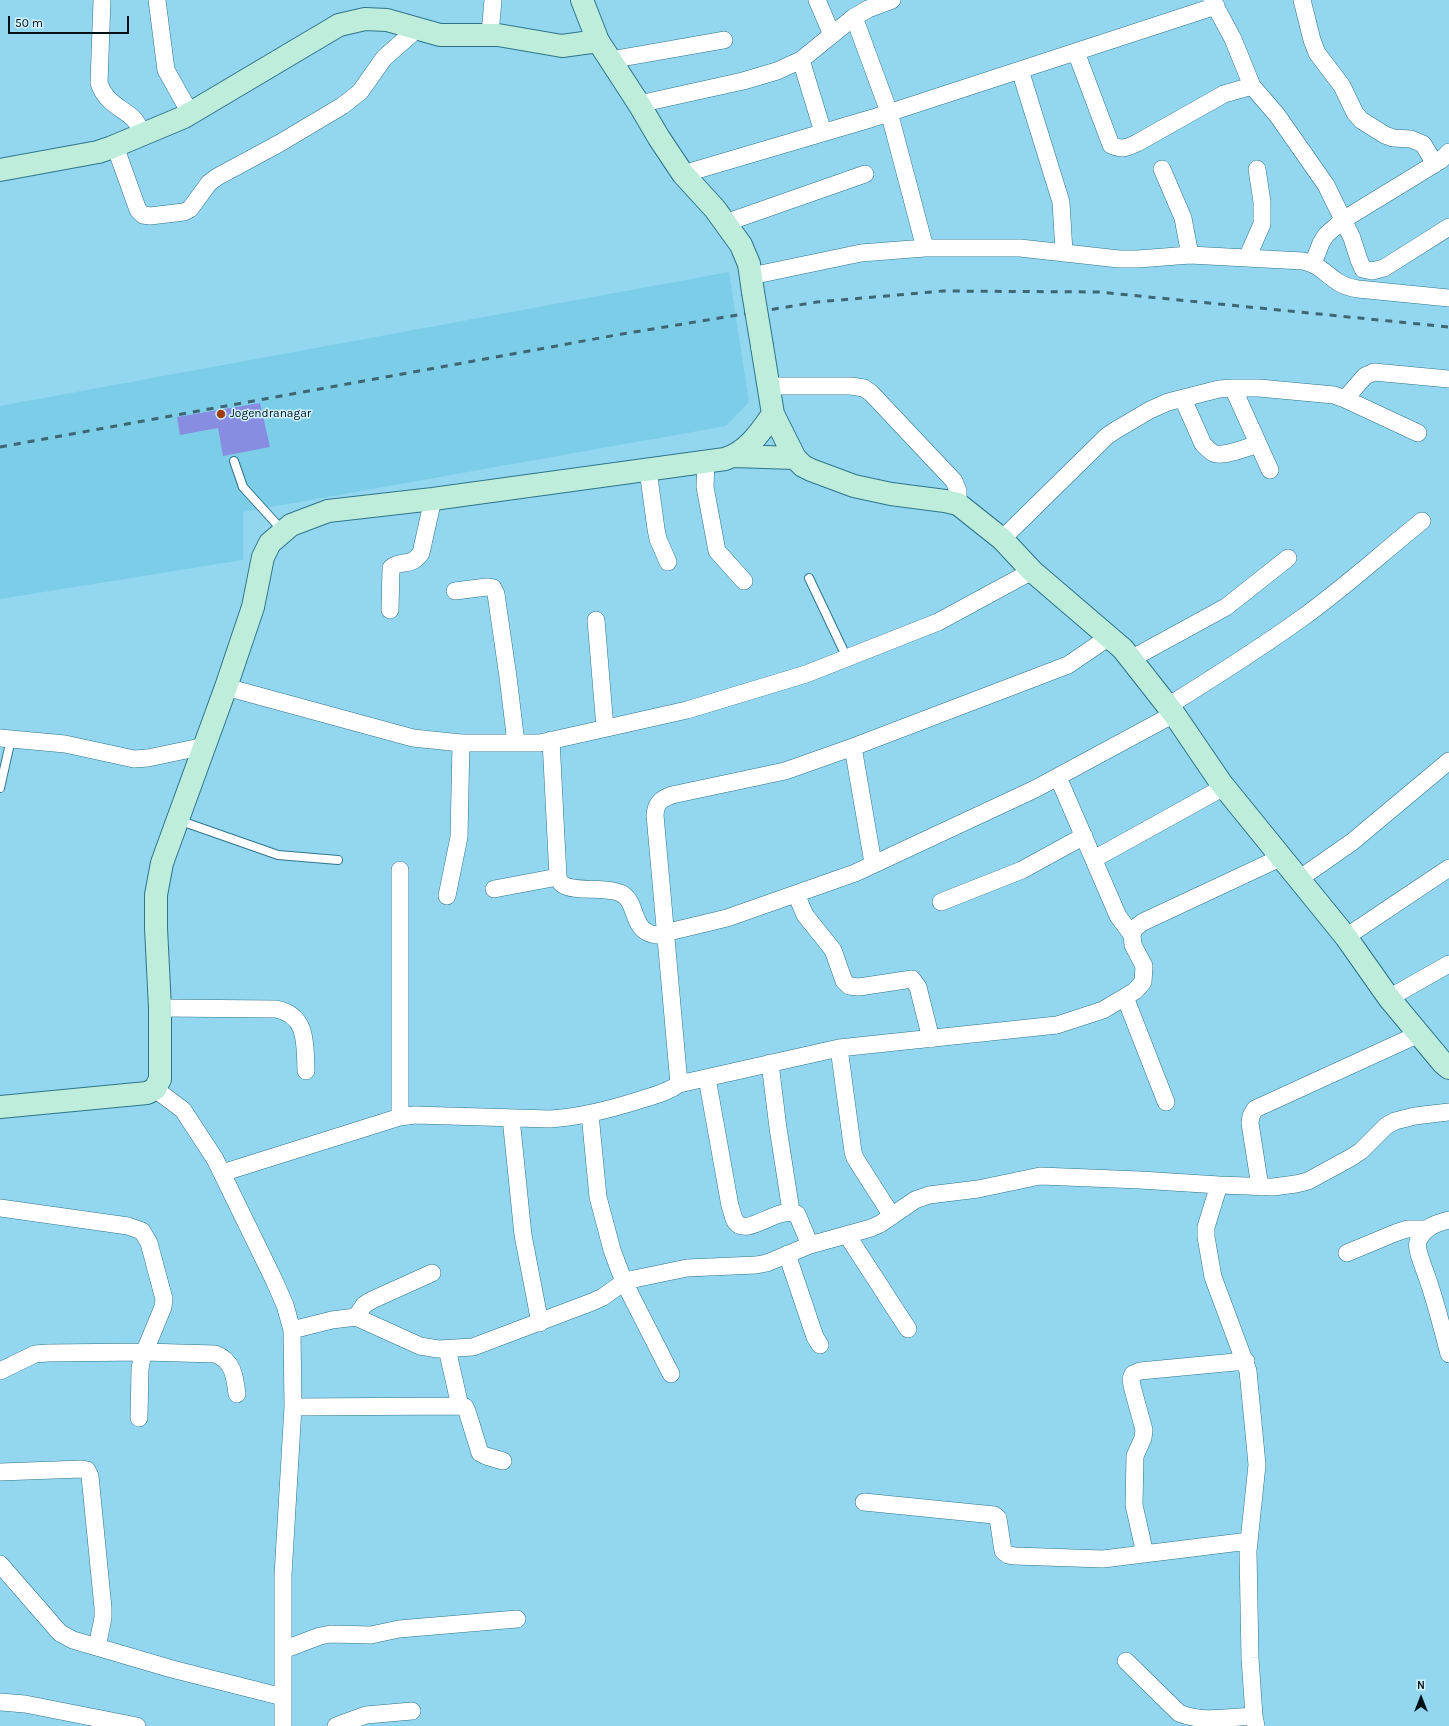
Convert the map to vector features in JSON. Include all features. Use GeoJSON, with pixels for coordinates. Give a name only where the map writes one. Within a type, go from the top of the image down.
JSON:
{"type":"FeatureCollection","features":[{"type":"Feature","properties":{"kind":"street"},"geometry":{"type":"LineString","coordinates":[[102,0],[99,83],[102,92],[108,99],[134,119],[142,135]]}},
{"type":"Feature","properties":{"kind":"street"},"geometry":{"type":"LineString","coordinates":[[157,0],[163,60],[166,70],[190,113]]}},
{"type":"Feature","properties":{"kind":"street"},"geometry":{"type":"LineString","coordinates":[[490,34],[493,0]]}},
{"type":"Feature","properties":{"kind":"street"},"geometry":{"type":"LineString","coordinates":[[582,0],[598,41],[640,104],[659,138],[683,174],[715,209],[742,246],[749,264],[773,414],[795,458],[803,466],[811,470],[854,486],[891,494],[958,504],[1002,538],[1032,571],[1123,649],[1171,710],[1224,787],[1346,937],[1389,998],[1449,1068]]}},
{"type":"Feature","properties":{"kind":"street"},"geometry":{"type":"LineString","coordinates":[[817,0],[832,35]]}},
{"type":"Feature","properties":{"kind":"street"},"geometry":{"type":"LineString","coordinates":[[640,104],[743,82],[777,71],[801,60],[862,9],[892,0]]}},
{"type":"Feature","properties":{"kind":"street"},"geometry":{"type":"LineString","coordinates":[[1302,0],[1312,40],[1317,53],[1342,86],[1355,113],[1361,120],[1385,135],[1393,138],[1411,139],[1424,144],[1435,164]]}},
{"type":"Feature","properties":{"kind":"street"},"geometry":{"type":"LineString","coordinates":[[683,174],[889,112],[1076,52],[1214,3],[1233,39],[1252,86],[1276,115],[1320,175],[1352,238],[1363,269],[1372,271],[1384,268],[1449,227]]}},
{"type":"Feature","properties":{"kind":"street"},"geometry":{"type":"LineString","coordinates":[[862,9],[925,248]]}},
{"type":"Feature","properties":{"kind":"street"},"geometry":{"type":"LineString","coordinates":[[0,170],[98,152],[142,135],[190,113],[339,25],[365,19],[387,20],[440,35],[490,34],[562,46],[598,41]]}},
{"type":"Feature","properties":{"kind":"street"},"geometry":{"type":"LineString","coordinates":[[115,146],[138,210],[143,215],[150,216],[184,212],[190,209],[209,183],[216,177],[280,143],[342,106],[360,92],[384,58],[417,29]]}},
{"type":"Feature","properties":{"kind":"street"},"geometry":{"type":"LineString","coordinates":[[610,60],[724,40]]}},
{"type":"Feature","properties":{"kind":"street"},"geometry":{"type":"LineString","coordinates":[[1076,52],[1111,145],[1118,148],[1126,148],[1137,143],[1224,94],[1252,86]]}},
{"type":"Feature","properties":{"kind":"street"},"geometry":{"type":"LineString","coordinates":[[801,60],[823,132]]}},
{"type":"Feature","properties":{"kind":"street"},"geometry":{"type":"LineString","coordinates":[[1020,70],[1061,202],[1064,252]]}},
{"type":"Feature","properties":{"kind":"street"},"geometry":{"type":"LineString","coordinates":[[1313,264],[1321,243],[1326,235],[1343,220],[1435,164],[1449,152]]}},
{"type":"Feature","properties":{"kind":"street"},"geometry":{"type":"LineString","coordinates":[[1162,168],[1183,218],[1190,255]]}},
{"type":"Feature","properties":{"kind":"street"},"geometry":{"type":"LineString","coordinates":[[1247,258],[1262,224],[1262,202],[1257,168]]}},
{"type":"Feature","properties":{"kind":"street"},"geometry":{"type":"LineString","coordinates":[[725,223],[865,174]]}},
{"type":"Feature","properties":{"kind":"street"},"geometry":{"type":"LineString","coordinates":[[752,284],[861,254],[925,248],[1020,248],[1119,259],[1190,255],[1313,264],[1347,287],[1449,298]]}},
{"type":"Feature","properties":{"kind":"street"},"geometry":{"type":"LineString","coordinates":[[1345,398],[1366,376],[1374,372],[1449,379]]}},
{"type":"Feature","properties":{"kind":"street"},"geometry":{"type":"LineString","coordinates":[[768,386],[851,386],[864,388],[872,393],[954,481],[958,491],[958,504]]}},
{"type":"Feature","properties":{"kind":"street"},"geometry":{"type":"LineString","coordinates":[[1233,388],[1270,470]]}},
{"type":"Feature","properties":{"kind":"street"},"geometry":{"type":"LineString","coordinates":[[1002,538],[1116,430],[1150,410],[1168,402],[1183,398],[1220,389],[1233,388],[1267,388],[1334,395],[1345,398],[1418,433]]}},
{"type":"Feature","properties":{"kind":"street"},"geometry":{"type":"LineString","coordinates":[[1183,398],[1203,444],[1208,450],[1215,454],[1223,454],[1258,444]]}},
{"type":"Feature","properties":{"kind":"street"},"geometry":{"type":"LineString","coordinates":[[734,456],[758,436],[773,414]]}},
{"type":"Feature","properties":{"kind":"street"},"geometry":{"type":"LineString","coordinates":[[0,1107],[148,1093],[155,1089],[160,1079],[160,1008],[156,895],[162,863],[226,687],[253,607],[264,553],[270,543],[283,531],[292,525],[328,511],[433,499],[648,470],[706,462],[734,456],[795,458]]}},
{"type":"Feature","properties":{"kind":"street"},"geometry":{"type":"LineString","coordinates":[[706,462],[705,487],[717,551],[744,581]]}},
{"type":"Feature","properties":{"kind":"street"},"geometry":{"type":"LineString","coordinates":[[648,470],[658,539],[668,562]]}},
{"type":"Feature","properties":{"kind":"street"},"geometry":{"type":"LineString","coordinates":[[390,610],[390,568],[394,565],[410,563],[417,560],[421,553],[433,499]]}},
{"type":"Feature","properties":{"kind":"street"},"geometry":{"type":"LineString","coordinates":[[551,740],[558,877],[561,884],[567,887],[611,890],[622,893],[629,900],[642,928],[647,932],[656,935],[728,918],[855,873],[873,863],[1058,776],[1171,710],[1303,618],[1363,571],[1422,521]]}},
{"type":"Feature","properties":{"kind":"street"},"geometry":{"type":"LineString","coordinates":[[1131,659],[1226,607],[1288,558]]}},
{"type":"Feature","properties":{"kind":"street"},"geometry":{"type":"LineString","coordinates":[[226,687],[413,738],[461,743],[540,743],[687,710],[806,674],[938,622],[1032,571]]}},
{"type":"Feature","properties":{"kind":"street"},"geometry":{"type":"LineString","coordinates":[[455,591],[487,587],[493,588],[496,594],[516,743]]}},
{"type":"Feature","properties":{"kind":"street"},"geometry":{"type":"LineString","coordinates":[[596,620],[605,728]]}},
{"type":"Feature","properties":{"kind":"street"},"geometry":{"type":"LineString","coordinates":[[679,1084],[655,815],[658,803],[665,798],[672,796],[785,771],[853,747],[1068,665],[1109,637]]}},
{"type":"Feature","properties":{"kind":"street"},"geometry":{"type":"LineString","coordinates":[[6,739],[65,744],[134,759],[148,758],[205,746]]}},
{"type":"Feature","properties":{"kind":"street"},"geometry":{"type":"LineString","coordinates":[[447,896],[459,837],[461,743]]}},
{"type":"Feature","properties":{"kind":"street"},"geometry":{"type":"LineString","coordinates":[[853,747],[873,863]]}},
{"type":"Feature","properties":{"kind":"street"},"geometry":{"type":"LineString","coordinates":[[1299,879],[1352,842],[1449,761]]}},
{"type":"Feature","properties":{"kind":"street"},"geometry":{"type":"LineString","coordinates":[[1058,776],[1118,916],[1132,935]]}},
{"type":"Feature","properties":{"kind":"street"},"geometry":{"type":"LineString","coordinates":[[1094,859],[1224,787]]}},
{"type":"Feature","properties":{"kind":"street"},"geometry":{"type":"LineString","coordinates":[[941,902],[1022,870],[1084,836]]}},
{"type":"Feature","properties":{"kind":"street"},"geometry":{"type":"LineString","coordinates":[[222,1173],[400,1117],[568,1118],[622,1106],[670,1090],[679,1084],[839,1048],[1057,1026],[1103,1010],[1135,991],[1143,982],[1144,966],[1133,944],[1132,935],[1135,928],[1143,922],[1282,857]]}},
{"type":"Feature","properties":{"kind":"street"},"geometry":{"type":"LineString","coordinates":[[1346,937],[1449,868]]}},
{"type":"Feature","properties":{"kind":"street"},"geometry":{"type":"LineString","coordinates":[[400,870],[400,1117]]}},
{"type":"Feature","properties":{"kind":"street"},"geometry":{"type":"LineString","coordinates":[[494,889],[558,877]]}},
{"type":"Feature","properties":{"kind":"street"},"geometry":{"type":"LineString","coordinates":[[796,894],[805,915],[833,950],[844,981],[849,986],[859,987],[912,979],[918,987],[931,1039]]}},
{"type":"Feature","properties":{"kind":"street"},"geometry":{"type":"LineString","coordinates":[[1389,998],[1449,964]]}},
{"type":"Feature","properties":{"kind":"street"},"geometry":{"type":"LineString","coordinates":[[1125,997],[1166,1102]]}},
{"type":"Feature","properties":{"kind":"street"},"geometry":{"type":"LineString","coordinates":[[160,1008],[276,1009],[287,1011],[294,1017],[301,1028],[304,1038],[306,1071]]}},
{"type":"Feature","properties":{"kind":"street"},"geometry":{"type":"LineString","coordinates":[[1260,1186],[1250,1124],[1251,1116],[1255,1109],[1419,1034]]}},
{"type":"Feature","properties":{"kind":"street"},"geometry":{"type":"LineString","coordinates":[[839,1048],[853,1152],[855,1158],[892,1216]]}},
{"type":"Feature","properties":{"kind":"street"},"geometry":{"type":"LineString","coordinates":[[770,1063],[778,1128],[791,1211]]}},
{"type":"Feature","properties":{"kind":"street"},"geometry":{"type":"LineString","coordinates":[[707,1078],[730,1206],[735,1220],[739,1226],[745,1227],[754,1225],[783,1212],[791,1211],[797,1214],[810,1245]]}},
{"type":"Feature","properties":{"kind":"street"},"geometry":{"type":"LineString","coordinates":[[155,1089],[183,1110],[215,1159],[274,1280],[285,1305],[292,1330],[293,1407],[283,1576],[283,1726]]}},
{"type":"Feature","properties":{"kind":"street"},"geometry":{"type":"LineString","coordinates":[[292,1330],[332,1320],[356,1317],[420,1346],[438,1350],[473,1347],[483,1345],[592,1302],[603,1297],[624,1282],[687,1268],[756,1265],[767,1263],[810,1245],[871,1228],[915,1200],[929,1195],[978,1190],[1040,1176],[1162,1181],[1219,1186],[1273,1187],[1308,1181],[1361,1151],[1386,1126],[1395,1121],[1415,1116],[1449,1112]]}},
{"type":"Feature","properties":{"kind":"street"},"geometry":{"type":"LineString","coordinates":[[590,1114],[598,1197],[612,1250],[624,1282],[671,1374]]}},
{"type":"Feature","properties":{"kind":"street"},"geometry":{"type":"LineString","coordinates":[[511,1118],[524,1235],[540,1323]]}},
{"type":"Feature","properties":{"kind":"street"},"geometry":{"type":"LineString","coordinates":[[1126,1661],[1179,1713],[1197,1719],[1255,1721],[1250,1658],[1249,1541],[1257,1465],[1246,1361],[1213,1277],[1206,1237],[1206,1227],[1219,1186]]}},
{"type":"Feature","properties":{"kind":"street"},"geometry":{"type":"LineString","coordinates":[[0,1208],[128,1226],[142,1231],[149,1243],[164,1299],[163,1307],[144,1352],[140,1369],[139,1418]]}},
{"type":"Feature","properties":{"kind":"street"},"geometry":{"type":"LineString","coordinates":[[1448,1348],[1430,1285],[1418,1251],[1418,1244],[1420,1237],[1427,1229],[1437,1223],[1449,1220]]}},
{"type":"Feature","properties":{"kind":"street"},"geometry":{"type":"LineString","coordinates":[[1347,1253],[1407,1229],[1427,1229]]}},
{"type":"Feature","properties":{"kind":"street"},"geometry":{"type":"LineString","coordinates":[[847,1235],[908,1329]]}},
{"type":"Feature","properties":{"kind":"street"},"geometry":{"type":"LineString","coordinates":[[787,1254],[816,1338],[820,1345]]}},
{"type":"Feature","properties":{"kind":"street"},"geometry":{"type":"LineString","coordinates":[[356,1317],[364,1305],[372,1300],[432,1273]]}},
{"type":"Feature","properties":{"kind":"street"},"geometry":{"type":"LineString","coordinates":[[447,1349],[460,1406]]}},
{"type":"Feature","properties":{"kind":"street"},"geometry":{"type":"LineString","coordinates":[[0,1371],[35,1354],[144,1352],[215,1354],[223,1357],[234,1373],[237,1394]]}},
{"type":"Feature","properties":{"kind":"street"},"geometry":{"type":"LineString","coordinates":[[1145,1554],[1134,1505],[1135,1456],[1143,1438],[1144,1430],[1131,1379],[1134,1374],[1140,1371],[1246,1361]]}},
{"type":"Feature","properties":{"kind":"street"},"geometry":{"type":"LineString","coordinates":[[293,1407],[465,1407],[480,1453],[503,1461]]}},
{"type":"Feature","properties":{"kind":"street"},"geometry":{"type":"LineString","coordinates":[[0,1472],[87,1470],[90,1476],[104,1608],[104,1618],[97,1646]]}},
{"type":"Feature","properties":{"kind":"street"},"geometry":{"type":"LineString","coordinates":[[864,1502],[984,1512],[994,1515],[998,1518],[1003,1551],[1008,1555],[1103,1559],[1249,1541]]}},
{"type":"Feature","properties":{"kind":"street"},"geometry":{"type":"LineString","coordinates":[[0,1564],[60,1633],[73,1640],[172,1669],[283,1697]]}},
{"type":"Feature","properties":{"kind":"street"},"geometry":{"type":"LineString","coordinates":[[283,1650],[320,1636],[331,1634],[371,1635],[399,1629],[517,1619]]}},
{"type":"Feature","properties":{"kind":"street"},"geometry":{"type":"LineString","coordinates":[[0,1702],[25,1704],[61,1719],[137,1726]]}},
{"type":"Feature","properties":{"kind":"street"},"geometry":{"type":"LineString","coordinates":[[336,1726],[366,1715],[412,1711]]}},
{"type":"Feature","properties":{"kind":"lane"},"geometry":{"type":"LineString","coordinates":[[234,460],[243,487],[283,531]]}},
{"type":"Feature","properties":{"kind":"lane"},"geometry":{"type":"LineString","coordinates":[[809,578],[847,658]]}},
{"type":"Feature","properties":{"kind":"lane"},"geometry":{"type":"LineString","coordinates":[[0,788],[6,739]]}},
{"type":"Feature","properties":{"kind":"lane"},"geometry":{"type":"LineString","coordinates":[[178,820],[278,854],[338,860]]}},
{"type":"Feature","properties":{"kind":"shaded area"},"geometry":{"type":"Polygon","coordinates":[[[729,272],[749,402],[726,426],[243,512],[243,560],[0,599],[0,406],[729,272]]]}},
{"type":"Feature","properties":{"kind":"building"},"geometry":{"type":"Polygon","coordinates":[[[260,403],[270,447],[223,456],[218,428],[180,435],[177,417],[260,403]]]}},
{"type":"Feature","properties":{"kind":"railway"},"geometry":{"type":"LineString","coordinates":[[0,447],[622,334],[817,302],[943,291],[1099,292],[1449,327]]}},
{"type":"Feature","properties":{"kind":"place","name":"Jogendranagar"},"geometry":{"type":"Point","coordinates":[221,414]}}]}
